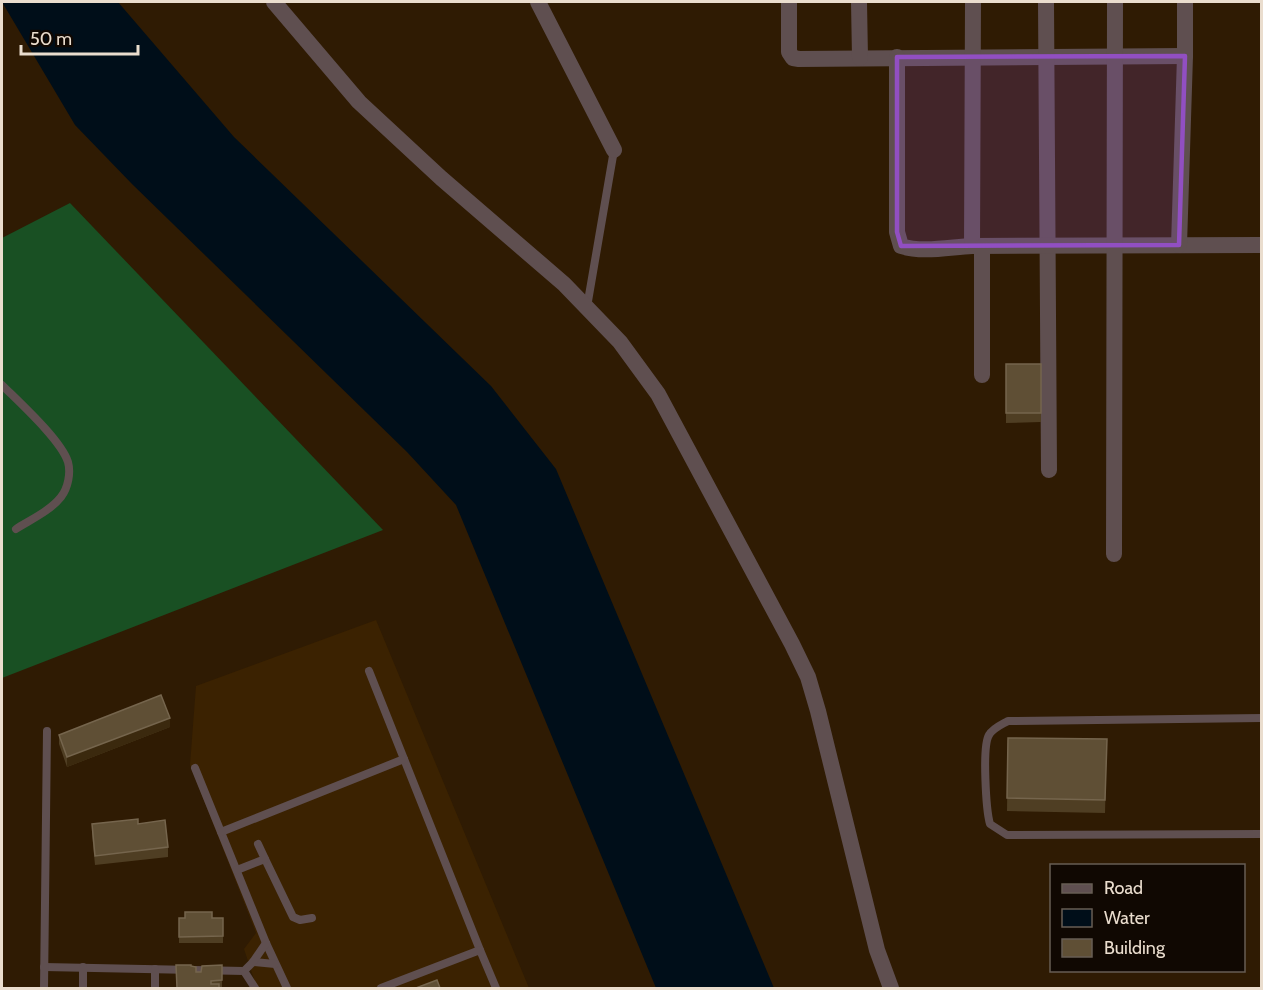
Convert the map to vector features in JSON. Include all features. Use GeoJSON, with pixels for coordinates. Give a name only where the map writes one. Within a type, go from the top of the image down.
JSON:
{"type":"FeatureCollection","features":[{"type":"Feature","properties":{"kind":"street"},"geometry":{"type":"LineString","coordinates":[[274,2],[359,102],[441,178],[564,284],[620,342],[657,394],[787,633],[808,677],[877,950],[891,988]]}},
{"type":"Feature","properties":{"kind":"street"},"geometry":{"type":"LineString","coordinates":[[538,2],[614,150]]}},
{"type":"Feature","properties":{"kind":"street"},"geometry":{"type":"LineString","coordinates":[[789,2],[789,52],[793,58],[1185,56]]}},
{"type":"Feature","properties":{"kind":"street"},"geometry":{"type":"LineString","coordinates":[[859,2],[860,58]]}},
{"type":"Feature","properties":{"kind":"street"},"geometry":{"type":"LineString","coordinates":[[974,2],[977,246],[982,375]]}},
{"type":"Feature","properties":{"kind":"street"},"geometry":{"type":"LineString","coordinates":[[1046,2],[1049,470]]}},
{"type":"Feature","properties":{"kind":"street"},"geometry":{"type":"LineString","coordinates":[[1114,2],[1114,554]]}},
{"type":"Feature","properties":{"kind":"street"},"geometry":{"type":"LineString","coordinates":[[1179,245],[1185,2]]}},
{"type":"Feature","properties":{"kind":"street"},"geometry":{"type":"LineString","coordinates":[[897,57],[897,232],[898,241],[902,246],[909,248],[1262,244]]}},
{"type":"Feature","properties":{"kind":"lane"},"geometry":{"type":"LineString","coordinates":[[587,308],[614,150]]}},
{"type":"Feature","properties":{"kind":"lane"},"geometry":{"type":"LineString","coordinates":[[2,385],[59,445],[68,462],[70,473],[63,495],[16,529]]}},
{"type":"Feature","properties":{"kind":"lane"},"geometry":{"type":"LineString","coordinates":[[369,671],[495,988]]}},
{"type":"Feature","properties":{"kind":"lane"},"geometry":{"type":"LineString","coordinates":[[1262,718],[1008,721],[996,727],[988,736],[986,747],[987,813],[990,824],[1007,835],[1262,834]]}},
{"type":"Feature","properties":{"kind":"lane"},"geometry":{"type":"LineString","coordinates":[[44,988],[47,730]]}},
{"type":"Feature","properties":{"kind":"lane"},"geometry":{"type":"LineString","coordinates":[[222,832],[404,759]]}},
{"type":"Feature","properties":{"kind":"lane"},"geometry":{"type":"LineString","coordinates":[[195,768],[275,964],[287,988]]}},
{"type":"Feature","properties":{"kind":"lane"},"geometry":{"type":"LineString","coordinates":[[258,844],[292,917],[300,920],[312,918]]}},
{"type":"Feature","properties":{"kind":"lane"},"geometry":{"type":"LineString","coordinates":[[237,870],[265,859]]}},
{"type":"Feature","properties":{"kind":"lane"},"geometry":{"type":"LineString","coordinates":[[44,967],[244,971],[266,942]]}},
{"type":"Feature","properties":{"kind":"lane"},"geometry":{"type":"LineString","coordinates":[[381,988],[480,950]]}},
{"type":"Feature","properties":{"kind":"lane"},"geometry":{"type":"LineString","coordinates":[[253,962],[275,964]]}},
{"type":"Feature","properties":{"kind":"lane"},"geometry":{"type":"LineString","coordinates":[[83,967],[83,988]]}},
{"type":"Feature","properties":{"kind":"lane"},"geometry":{"type":"LineString","coordinates":[[154,988],[155,969]]}},
{"type":"Feature","properties":{"kind":"lane"},"geometry":{"type":"LineString","coordinates":[[244,971],[255,988]]}},
{"type":"Feature","properties":{"kind":"highlighted area"},"geometry":{"type":"Polygon","coordinates":[[[1185,56],[1179,245],[901,246],[897,232],[897,57],[1185,56]]]}},
{"type":"Feature","properties":{"kind":"shaded area"},"geometry":{"type":"Polygon","coordinates":[[[376,620],[529,988],[257,988],[244,949],[256,933],[190,765],[196,686],[376,620]]]}},
{"type":"Feature","properties":{"kind":"green space"},"geometry":{"type":"Polygon","coordinates":[[[70,203],[383,530],[2,678],[2,238],[70,203]]]}},
{"type":"Feature","properties":{"kind":"water"},"geometry":{"type":"Polygon","coordinates":[[[2,2],[118,2],[234,137],[491,386],[556,469],[774,988],[656,988],[456,505],[407,452],[132,184],[75,125],[2,2]]]}},
{"type":"Feature","properties":{"kind":"building"},"geometry":{"type":"Polygon","coordinates":[[[1006,364],[1041,364],[1041,413],[1006,413],[1006,364]]]}},
{"type":"Feature","properties":{"kind":"building"},"geometry":{"type":"Polygon","coordinates":[[[161,695],[170,718],[67,757],[59,735],[161,695]]]}},
{"type":"Feature","properties":{"kind":"building"},"geometry":{"type":"Polygon","coordinates":[[[1008,738],[1107,739],[1105,800],[1007,798],[1008,738]]]}},
{"type":"Feature","properties":{"kind":"building"},"geometry":{"type":"Polygon","coordinates":[[[138,819],[138,824],[165,820],[168,847],[95,856],[92,824],[138,819]]]}},
{"type":"Feature","properties":{"kind":"building"},"geometry":{"type":"Polygon","coordinates":[[[185,912],[212,912],[212,918],[223,918],[223,936],[179,937],[179,918],[185,918],[185,912]]]}},
{"type":"Feature","properties":{"kind":"building"},"geometry":{"type":"Polygon","coordinates":[[[176,965],[191,965],[196,967],[196,972],[201,972],[202,966],[222,965],[222,980],[211,981],[211,984],[219,984],[219,988],[177,988],[176,965]]]}},
{"type":"Feature","properties":{"kind":"building"},"geometry":{"type":"Polygon","coordinates":[[[437,980],[440,988],[416,988],[437,980]]]}}]}
